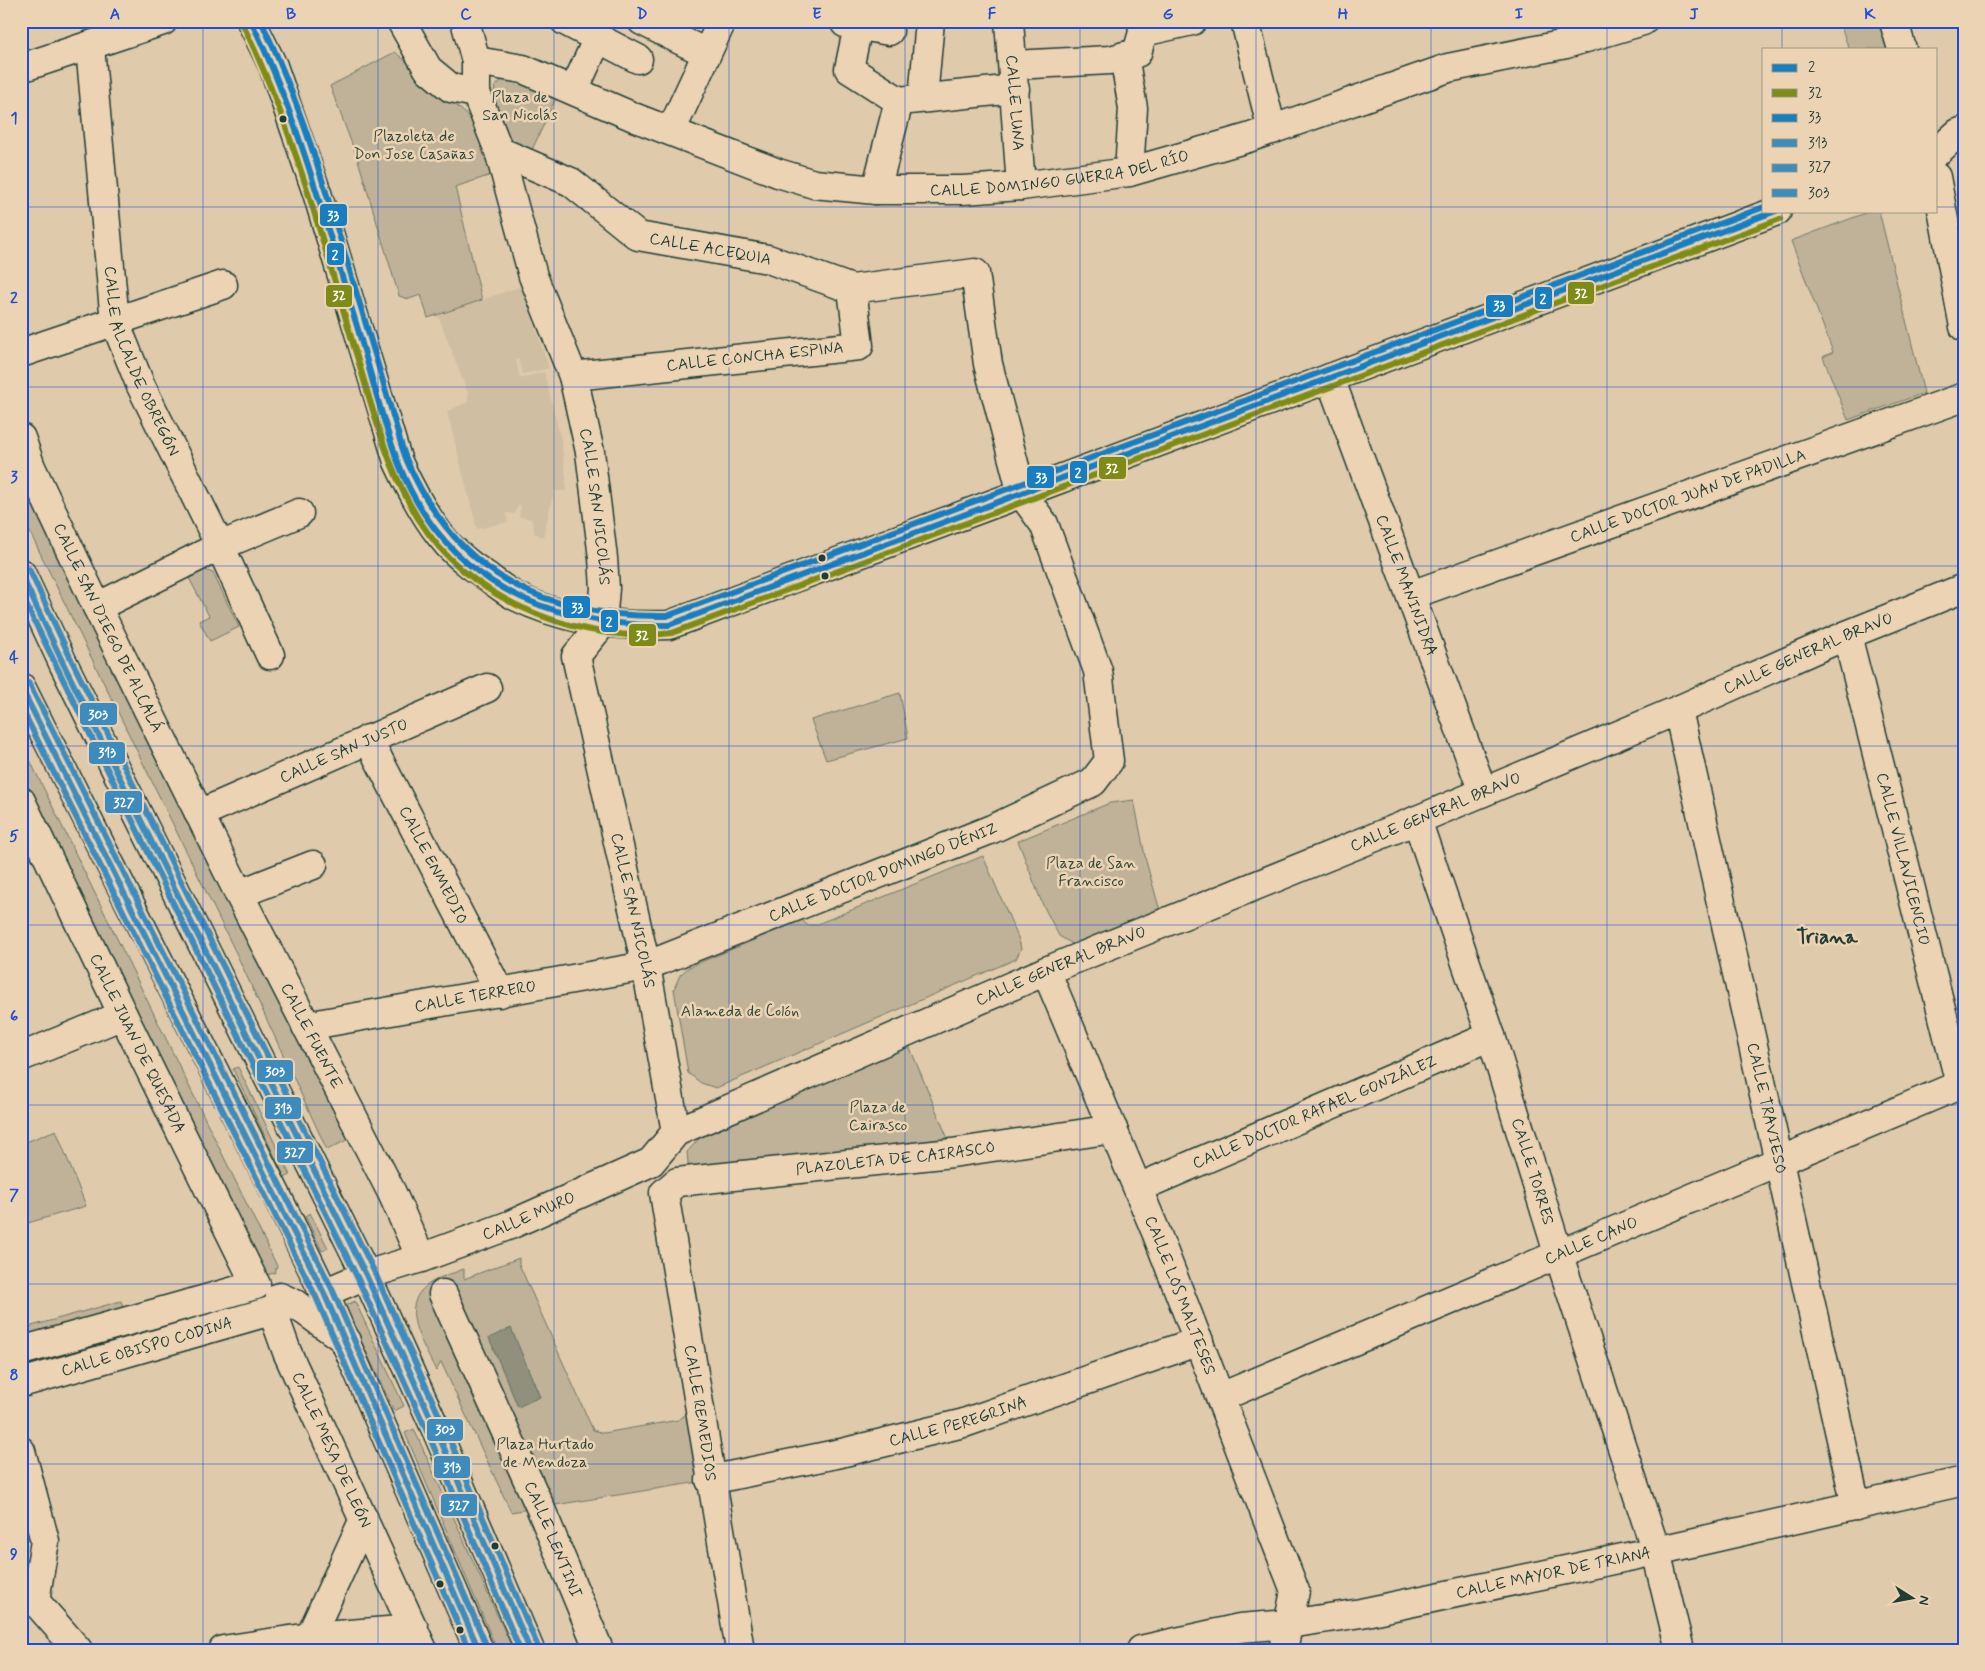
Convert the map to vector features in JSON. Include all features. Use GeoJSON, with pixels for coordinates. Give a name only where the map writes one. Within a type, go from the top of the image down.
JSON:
{"type":"FeatureCollection","features":[{"type":"Feature","properties":{"kind":"street"},"geometry":{"type":"LineString","coordinates":[[21,68],[90,47],[163,21]]}},
{"type":"Feature","properties":{"kind":"street"},"geometry":{"type":"LineString","coordinates":[[251,21],[273,66],[317,193],[398,462],[410,489],[440,536],[469,564],[516,597],[563,614],[602,624],[636,627],[668,626],[1774,212]]}},
{"type":"Feature","properties":{"kind":"street"},"geometry":{"type":"LineString","coordinates":[[401,21],[428,69],[452,88],[476,93]]}},
{"type":"Feature","properties":{"kind":"street","name":"CALLE SAN NICOLÁS"},"geometry":{"type":"LineString","coordinates":[[465,21],[476,61],[476,93],[499,151],[533,276],[573,376],[590,452],[605,588],[602,624],[576,656],[646,966],[676,1132]]}},
{"type":"Feature","properties":{"kind":"street"},"geometry":{"type":"LineString","coordinates":[[565,21],[638,58]]}},
{"type":"Feature","properties":{"kind":"street"},"geometry":{"type":"LineString","coordinates":[[642,21],[706,53]]}},
{"type":"Feature","properties":{"kind":"street"},"geometry":{"type":"LineString","coordinates":[[671,131],[722,21]]}},
{"type":"Feature","properties":{"kind":"street"},"geometry":{"type":"LineString","coordinates":[[876,190],[911,100],[930,21]]}},
{"type":"Feature","properties":{"kind":"street","name":"CALLE LUNA"},"geometry":{"type":"LineString","coordinates":[[1009,21],[1021,186]]}},
{"type":"Feature","properties":{"kind":"street"},"geometry":{"type":"LineString","coordinates":[[889,31],[851,24],[849,69],[911,100],[1014,77],[1110,60],[1137,53],[1143,27],[1192,21]]}},
{"type":"Feature","properties":{"kind":"street"},"geometry":{"type":"LineString","coordinates":[[1245,21],[1272,130]]}},
{"type":"Feature","properties":{"kind":"street","name":"CALLE DOMINGO GUERRA DEL RÍO"},"geometry":{"type":"LineString","coordinates":[[476,61],[523,69],[671,131],[778,173],[814,184],[876,190],[964,190],[1021,186],[1129,172],[1272,130],[1448,68],[1566,33],[1643,21]]}},
{"type":"Feature","properties":{"kind":"street"},"geometry":{"type":"LineString","coordinates":[[1894,22],[1902,48]]}},
{"type":"Feature","properties":{"kind":"street"},"geometry":{"type":"LineString","coordinates":[[574,90],[598,38]]}},
{"type":"Feature","properties":{"kind":"street","name":"CALLE ALCALDE OBREGÓN"},"geometry":{"type":"LineString","coordinates":[[90,47],[116,322],[140,384],[220,546],[270,655]]}},
{"type":"Feature","properties":{"kind":"street"},"geometry":{"type":"LineString","coordinates":[[1124,56],[1133,108],[1129,172]]}},
{"type":"Feature","properties":{"kind":"street"},"geometry":{"type":"LineString","coordinates":[[1938,152],[1958,133],[1964,131]]}},
{"type":"Feature","properties":{"kind":"street"},"geometry":{"type":"LineString","coordinates":[[1938,153],[1964,145]]}},
{"type":"Feature","properties":{"kind":"street","name":"CALLE ACEQUIA"},"geometry":{"type":"LineString","coordinates":[[499,151],[571,182],[638,236],[768,259],[852,289]]}},
{"type":"Feature","properties":{"kind":"street"},"geometry":{"type":"LineString","coordinates":[[1938,188],[1964,327]]}},
{"type":"Feature","properties":{"kind":"street"},"geometry":{"type":"LineString","coordinates":[[852,289],[975,273],[988,364],[1022,494]]}},
{"type":"Feature","properties":{"kind":"street"},"geometry":{"type":"LineString","coordinates":[[21,353],[222,285]]}},
{"type":"Feature","properties":{"kind":"street","name":"CALLE CONCHA ESPINA"},"geometry":{"type":"LineString","coordinates":[[573,376],[859,346],[852,289]]}},
{"type":"Feature","properties":{"kind":"street","name":"CALLE MANINIDRA"},"geometry":{"type":"LineString","coordinates":[[1330,378],[1483,792]]}},
{"type":"Feature","properties":{"kind":"street","name":"CALLE DOCTOR JUAN DE PADILLA"},"geometry":{"type":"LineString","coordinates":[[1411,595],[1964,397]]}},
{"type":"Feature","properties":{"kind":"street","name":"CALLE SAN DIEGO DE ALCALÁ"},"geometry":{"type":"LineString","coordinates":[[21,438],[31,467],[97,607],[199,814]]}},
{"type":"Feature","properties":{"kind":"street","name":"CALLE DOCTOR DOMINGO DÉNIZ"},"geometry":{"type":"LineString","coordinates":[[646,966],[992,829],[1093,782],[1109,761],[1098,670],[1044,524],[1022,494]]}},
{"type":"Feature","properties":{"kind":"street"},"geometry":{"type":"LineString","coordinates":[[97,607],[220,546],[299,513]]}},
{"type":"Feature","properties":{"kind":"street"},"geometry":{"type":"LineString","coordinates":[[21,573],[63,663],[366,1275],[438,1434],[530,1650]]}},
{"type":"Feature","properties":{"kind":"street","name":"CALLE GENERAL BRAVO"},"geometry":{"type":"LineString","coordinates":[[676,1132],[1046,972],[1417,820],[1678,710],[1847,635],[1964,588]]}},
{"type":"Feature","properties":{"kind":"street","name":"CALLE VILLAVICENCIO"},"geometry":{"type":"LineString","coordinates":[[1847,635],[1962,1084]]}},
{"type":"Feature","properties":{"kind":"street"},"geometry":{"type":"LineString","coordinates":[[22,688],[324,1293],[479,1650]]}},
{"type":"Feature","properties":{"kind":"street","name":"CALLE SAN JUSTO"},"geometry":{"type":"LineString","coordinates":[[199,814],[487,688]]}},
{"type":"Feature","properties":{"kind":"street","name":"CALLE TRAVIESO"},"geometry":{"type":"LineString","coordinates":[[1678,710],[1856,1506]]}},
{"type":"Feature","properties":{"kind":"street","name":"CALLE ENMEDIO"},"geometry":{"type":"LineString","coordinates":[[368,739],[500,993]]}},
{"type":"Feature","properties":{"kind":"street","name":"CALLE JUAN DE QUESADA"},"geometry":{"type":"LineString","coordinates":[[21,801],[122,1015],[256,1285]]}},
{"type":"Feature","properties":{"kind":"street","name":"CALLE FUENTE"},"geometry":{"type":"LineString","coordinates":[[199,814],[392,1192],[421,1258]]}},
{"type":"Feature","properties":{"kind":"street","name":"CALLE TORRES"},"geometry":{"type":"LineString","coordinates":[[1417,820],[1491,1036],[1559,1256],[1656,1551],[1680,1650]]}},
{"type":"Feature","properties":{"kind":"street"},"geometry":{"type":"LineString","coordinates":[[239,894],[313,865]]}},
{"type":"Feature","properties":{"kind":"street","name":"CALLE TERRERO"},"geometry":{"type":"LineString","coordinates":[[306,1026],[646,966]]}},
{"type":"Feature","properties":{"kind":"street","name":"CALLE LOS MALTESES"},"geometry":{"type":"LineString","coordinates":[[1046,972],[1138,1188],[1295,1591],[1286,1637]]}},
{"type":"Feature","properties":{"kind":"street"},"geometry":{"type":"LineString","coordinates":[[21,1057],[122,1015]]}},
{"type":"Feature","properties":{"kind":"street","name":"CALLE DOCTOR RAFAEL GONZÁLEZ"},"geometry":{"type":"LineString","coordinates":[[1138,1188],[1491,1036]]}},
{"type":"Feature","properties":{"kind":"street","name":"CALLE CANO"},"geometry":{"type":"LineString","coordinates":[[1221,1397],[1559,1256],[1779,1159],[1962,1084]]}},
{"type":"Feature","properties":{"kind":"street","name":"PLAZOLETA DE CAIRASCO"},"geometry":{"type":"LineString","coordinates":[[670,1187],[952,1153],[1113,1129]]}},
{"type":"Feature","properties":{"kind":"street","name":"CALLE MURO"},"geometry":{"type":"LineString","coordinates":[[324,1293],[366,1275],[421,1258],[510,1225],[651,1162],[676,1132]]}},
{"type":"Feature","properties":{"kind":"street","name":"CALLE REMEDIOS"},"geometry":{"type":"LineString","coordinates":[[651,1162],[670,1187],[710,1480],[740,1650]]}},
{"type":"Feature","properties":{"kind":"street"},"geometry":{"type":"LineString","coordinates":[[256,1285],[284,1307],[346,1340]]}},
{"type":"Feature","properties":{"kind":"street","name":"CALLE OBISPO CODINA"},"geometry":{"type":"LineString","coordinates":[[21,1351],[256,1285]]}},
{"type":"Feature","properties":{"kind":"street","name":"CALLE LENTINI"},"geometry":{"type":"LineString","coordinates":[[443,1294],[540,1507],[599,1650]]}},
{"type":"Feature","properties":{"kind":"street","name":"CALLE OBISPO CODINA"},"geometry":{"type":"LineString","coordinates":[[21,1383],[284,1307]]}},
{"type":"Feature","properties":{"kind":"street","name":"CALLE MESA DE LEÓN"},"geometry":{"type":"LineString","coordinates":[[284,1307],[287,1352],[364,1519],[310,1643]]}},
{"type":"Feature","properties":{"kind":"street","name":"CALLE PEREGRINA"},"geometry":{"type":"LineString","coordinates":[[710,1480],[841,1453],[964,1423],[1199,1341]]}},
{"type":"Feature","properties":{"kind":"street"},"geometry":{"type":"LineString","coordinates":[[21,1450],[45,1541],[35,1601],[78,1650]]}},
{"type":"Feature","properties":{"kind":"street","name":"CALLE MAYOR DE TRIANA"},"geometry":{"type":"LineString","coordinates":[[1141,1650],[1240,1628],[1286,1637],[1370,1611],[1656,1551],[1964,1481]]}},
{"type":"Feature","properties":{"kind":"street"},"geometry":{"type":"LineString","coordinates":[[223,1650],[310,1643],[418,1640],[364,1519]]}},
{"type":"Feature","properties":{"kind":"shaded area"},"geometry":{"type":"Polygon","coordinates":[[[522,286],[549,368],[523,374],[518,359],[516,360],[520,378],[544,372],[561,440],[566,476],[566,491],[554,491],[543,537],[534,533],[531,519],[519,517],[521,506],[518,505],[515,514],[506,513],[508,522],[477,529],[447,411],[468,402],[468,394],[438,315],[522,286]]]}},
{"type":"Feature","properties":{"kind":"shaded area"},"geometry":{"type":"Polygon","coordinates":[[[511,1328],[540,1397],[518,1407],[489,1338],[511,1328]]]}},
{"type":"Feature","properties":{"kind":"green space"},"geometry":{"type":"Polygon","coordinates":[[[1839,21],[1899,21],[1909,48],[1849,48],[1839,21]]]}},
{"type":"Feature","properties":{"kind":"green space","name":"Plazoleta de Don Jose Casañas"},"geometry":{"type":"Polygon","coordinates":[[[395,52],[474,121],[491,175],[455,187],[482,300],[428,318],[421,295],[409,299],[399,296],[358,160],[330,86],[395,52]]]}},
{"type":"Feature","properties":{"kind":"green space","name":"Plaza de San Nicolás"},"geometry":{"type":"Polygon","coordinates":[[[513,75],[556,98],[530,154],[500,139],[492,103],[495,86],[506,77],[513,75]]]}},
{"type":"Feature","properties":{"kind":"green space"},"geometry":{"type":"Polygon","coordinates":[[[1868,212],[1879,212],[1924,393],[1848,420],[1823,357],[1833,352],[1791,241],[1868,212]]]}},
{"type":"Feature","properties":{"kind":"green space"},"geometry":{"type":"Polygon","coordinates":[[[21,480],[349,1139],[327,1150],[237,955],[21,514],[21,480]]]}},
{"type":"Feature","properties":{"kind":"green space"},"geometry":{"type":"Polygon","coordinates":[[[205,570],[213,573],[239,627],[210,641],[199,621],[209,616],[189,578],[205,570]]]}},
{"type":"Feature","properties":{"kind":"green space"},"geometry":{"type":"Polygon","coordinates":[[[900,693],[908,738],[826,760],[811,720],[900,693]]]}},
{"type":"Feature","properties":{"kind":"green space"},"geometry":{"type":"Polygon","coordinates":[[[21,742],[277,1266],[275,1273],[266,1275],[21,775],[21,742]]]}},
{"type":"Feature","properties":{"kind":"green space","name":"Plaza de San Francisco"},"geometry":{"type":"Polygon","coordinates":[[[1134,800],[1146,861],[1162,918],[1076,946],[1059,936],[1042,903],[1018,841],[1110,803],[1134,800]]]}},
{"type":"Feature","properties":{"kind":"green space","name":"Alameda de Colón"},"geometry":{"type":"Polygon","coordinates":[[[983,856],[1019,940],[1021,949],[1016,959],[716,1088],[701,1083],[688,1073],[674,989],[680,975],[689,967],[802,920],[807,925],[815,925],[983,856]]]}},
{"type":"Feature","properties":{"kind":"green space","name":"Plaza de Cairasco"},"geometry":{"type":"Polygon","coordinates":[[[908,1043],[958,1163],[691,1195],[687,1152],[705,1132],[908,1043]]]}},
{"type":"Feature","properties":{"kind":"green space"},"geometry":{"type":"Polygon","coordinates":[[[238,1067],[290,1175],[285,1178],[233,1069],[238,1067]]]}},
{"type":"Feature","properties":{"kind":"green space"},"geometry":{"type":"Polygon","coordinates":[[[56,1130],[86,1206],[21,1225],[21,1144],[56,1130]]]}},
{"type":"Feature","properties":{"kind":"green space"},"geometry":{"type":"Polygon","coordinates":[[[310,1213],[328,1248],[322,1251],[305,1216],[310,1213]]]}},
{"type":"Feature","properties":{"kind":"green space","name":"Plaza Hurtado de Mendoza"},"geometry":{"type":"Polygon","coordinates":[[[519,1258],[519,1264],[593,1430],[604,1433],[678,1420],[684,1416],[687,1406],[699,1482],[511,1512],[441,1362],[436,1371],[419,1336],[414,1312],[415,1301],[421,1291],[443,1276],[464,1269],[464,1279],[519,1258]]]}},
{"type":"Feature","properties":{"kind":"green space"},"geometry":{"type":"Polygon","coordinates":[[[121,1301],[123,1308],[21,1337],[21,1329],[121,1301]]]}},
{"type":"Feature","properties":{"kind":"green space"},"geometry":{"type":"Polygon","coordinates":[[[355,1301],[404,1406],[394,1411],[345,1306],[355,1301]]]}},
{"type":"Feature","properties":{"kind":"green space"},"geometry":{"type":"Polygon","coordinates":[[[414,1429],[513,1650],[497,1650],[405,1433],[414,1429]]]}},
{"type":"Feature","properties":{"kind":"transit line","name":"2"},"geometry":{"type":"LineString","coordinates":[[251,21],[268,57],[297,132],[322,208],[386,428],[398,462],[418,504],[443,538],[472,567],[505,589],[542,606],[582,617],[624,623],[669,625],[1773,212]]}},
{"type":"Feature","properties":{"kind":"transit line","name":"33"},"geometry":{"type":"LineString","coordinates":[[261,21],[292,94],[319,169],[405,456],[428,501],[452,534],[479,561],[510,582],[545,598],[582,609],[623,615],[667,616],[1762,208]]}},
{"type":"Feature","properties":{"kind":"transit line","name":"32"},"geometry":{"type":"LineString","coordinates":[[243,25],[261,64],[292,143],[368,395],[392,467],[414,512],[428,533],[450,558],[476,580],[505,599],[537,614],[570,625],[605,632],[639,635],[672,633],[1780,219]]}},
{"type":"Feature","properties":{"kind":"transit line","name":"303"},"geometry":{"type":"LineString","coordinates":[[29,569],[71,659],[374,1271],[446,1431],[538,1647]]}},
{"type":"Feature","properties":{"kind":"transit line","name":"313"},"geometry":{"type":"LineString","coordinates":[[21,574],[63,663],[366,1275],[438,1434],[530,1650]]}},
{"type":"Feature","properties":{"kind":"transit line","name":"327"},"geometry":{"type":"LineString","coordinates":[[21,594],[358,1279],[430,1438],[520,1650]]}},
{"type":"Feature","properties":{"kind":"transit line","name":"303"},"geometry":{"type":"LineString","coordinates":[[29,683],[332,1289],[487,1647]]}},
{"type":"Feature","properties":{"kind":"transit line","name":"313"},"geometry":{"type":"LineString","coordinates":[[21,687],[324,1293],[479,1650]]}},
{"type":"Feature","properties":{"kind":"transit line","name":"327"},"geometry":{"type":"LineString","coordinates":[[21,707],[316,1297],[469,1650]]}},
{"type":"Feature","properties":{"kind":"district","name":"Triana"},"geometry":{"type":"Point","coordinates":[1827,937]}}]}
